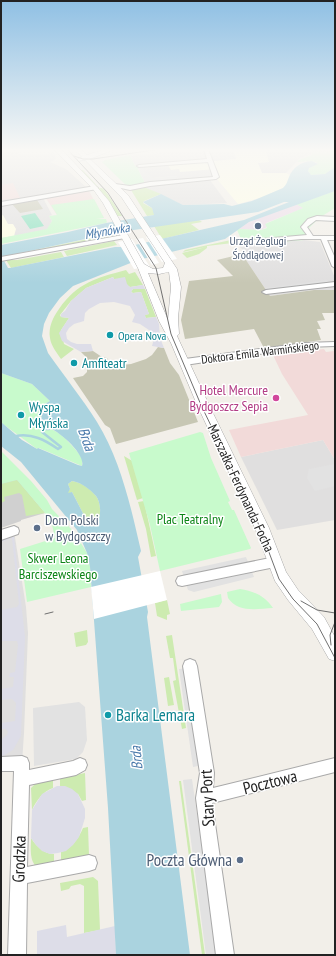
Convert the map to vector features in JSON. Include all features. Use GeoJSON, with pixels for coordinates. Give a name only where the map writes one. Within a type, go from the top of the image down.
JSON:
{"type":"FeatureCollection","features":[{"type":"Feature","properties":{"kind":"street"},"geometry":{"type":"LineString","coordinates":[[1,204],[62,194]]}},
{"type":"Feature","properties":{"kind":"street","name":"Marszałka Ferdynanda Focha"},"geometry":{"type":"LineString","coordinates":[[99,194],[106,203],[112,217],[141,267],[164,321],[176,343],[207,413],[260,522],[280,576],[287,588],[320,625],[335,653]]}},
{"type":"Feature","properties":{"kind":"street"},"geometry":{"type":"LineString","coordinates":[[122,194],[125,197]]}},
{"type":"Feature","properties":{"kind":"street","name":"Marszałka Ferdynanda Focha"},"geometry":{"type":"LineString","coordinates":[[125,197],[173,269],[176,284],[173,318],[176,343]]}},
{"type":"Feature","properties":{"kind":"street"},"geometry":{"type":"LineString","coordinates":[[311,237],[304,227],[313,218],[319,216],[335,219]]}},
{"type":"Feature","properties":{"kind":"street"},"geometry":{"type":"LineString","coordinates":[[3,259],[124,237]]}},
{"type":"Feature","properties":{"kind":"street"},"geometry":{"type":"LineString","coordinates":[[252,242],[311,237],[335,238]]}},
{"type":"Feature","properties":{"kind":"street"},"geometry":{"type":"LineString","coordinates":[[323,238],[335,266]]}},
{"type":"Feature","properties":{"kind":"street"},"geometry":{"type":"LineString","coordinates":[[141,267],[150,271],[162,272],[167,270],[168,262]]}},
{"type":"Feature","properties":{"kind":"street"},"geometry":{"type":"LineString","coordinates":[[266,292],[335,284]]}},
{"type":"Feature","properties":{"kind":"street","name":"Doktora Emila Warmińskiego"},"geometry":{"type":"LineString","coordinates":[[184,362],[305,345],[335,344]]}},
{"type":"Feature","properties":{"kind":"street"},"geometry":{"type":"LineString","coordinates":[[1,535],[14,531]]}},
{"type":"Feature","properties":{"kind":"street"},"geometry":{"type":"LineString","coordinates":[[182,581],[274,562]]}},
{"type":"Feature","properties":{"kind":"street","name":"Stary Port"},"geometry":{"type":"LineString","coordinates":[[190,666],[207,773],[204,798],[225,955]]}},
{"type":"Feature","properties":{"kind":"street","name":"Grodzka"},"geometry":{"type":"LineString","coordinates":[[1,764],[22,763],[17,955]]}},
{"type":"Feature","properties":{"kind":"street"},"geometry":{"type":"LineString","coordinates":[[22,779],[76,768],[80,765]]}},
{"type":"Feature","properties":{"kind":"street","name":"Pocztowa"},"geometry":{"type":"LineString","coordinates":[[204,798],[335,765]]}},
{"type":"Feature","properties":{"kind":"street"},"geometry":{"type":"LineString","coordinates":[[18,872],[29,876],[89,863]]}},
{"type":"Feature","properties":{"kind":"shaded area"},"geometry":{"type":"Polygon","coordinates":[[[1,194],[50,194],[37,196],[42,196],[52,215],[49,216],[52,221],[47,230],[1,238],[1,194]]]}},
{"type":"Feature","properties":{"kind":"shaded area"},"geometry":{"type":"Polygon","coordinates":[[[1,194],[18,194],[20,198],[1,200],[1,194]]]}},
{"type":"Feature","properties":{"kind":"shaded area"},"geometry":{"type":"Polygon","coordinates":[[[65,194],[90,194],[104,218],[57,215],[45,197],[65,194]]]}},
{"type":"Feature","properties":{"kind":"shaded area"},"geometry":{"type":"Polygon","coordinates":[[[158,194],[220,194],[227,203],[183,205],[158,194]]]}},
{"type":"Feature","properties":{"kind":"shaded area"},"geometry":{"type":"Polygon","coordinates":[[[229,194],[271,194],[263,197],[238,204],[229,194]]]}},
{"type":"Feature","properties":{"kind":"shaded area"},"geometry":{"type":"Polygon","coordinates":[[[35,197],[43,209],[20,213],[11,203],[35,197]]]}},
{"type":"Feature","properties":{"kind":"shaded area"},"geometry":{"type":"Polygon","coordinates":[[[296,204],[304,208],[266,223],[267,227],[261,230],[239,229],[249,222],[296,204]]]}},
{"type":"Feature","properties":{"kind":"shaded area"},"geometry":{"type":"Polygon","coordinates":[[[3,215],[8,224],[13,224],[16,229],[14,236],[1,238],[1,216],[3,215]]]}},
{"type":"Feature","properties":{"kind":"shaded area"},"geometry":{"type":"Polygon","coordinates":[[[304,240],[320,242],[335,278],[335,290],[314,290],[270,296],[242,254],[244,251],[239,246],[304,240]]]}},
{"type":"Feature","properties":{"kind":"shaded area"},"geometry":{"type":"Polygon","coordinates":[[[242,254],[270,296],[314,290],[335,290],[335,313],[322,313],[325,320],[317,321],[321,329],[317,329],[321,340],[264,348],[254,329],[185,339],[181,320],[189,281],[233,276],[217,260],[242,254]]]}},
{"type":"Feature","properties":{"kind":"shaded area"},"geometry":{"type":"Polygon","coordinates":[[[113,277],[114,279],[125,277],[127,284],[130,287],[143,285],[145,289],[133,289],[131,292],[141,292],[149,314],[145,315],[146,318],[156,317],[159,324],[160,338],[164,348],[152,346],[154,339],[152,332],[140,324],[132,322],[135,315],[130,306],[114,302],[100,303],[89,309],[85,313],[84,321],[74,324],[66,333],[67,339],[71,342],[77,344],[91,344],[93,351],[81,352],[62,341],[59,333],[69,318],[61,317],[61,314],[65,311],[71,301],[86,288],[113,277]]]}},
{"type":"Feature","properties":{"kind":"shaded area"},"geometry":{"type":"Polygon","coordinates":[[[327,280],[329,283],[268,291],[266,288],[327,280]]]}},
{"type":"Feature","properties":{"kind":"shaded area"},"geometry":{"type":"Polygon","coordinates":[[[158,347],[164,348],[170,363],[179,375],[198,422],[116,444],[110,428],[105,425],[73,378],[83,376],[87,372],[87,366],[83,359],[86,357],[81,352],[93,351],[102,357],[107,358],[109,362],[122,365],[131,364],[146,359],[152,355],[158,347]]]}},
{"type":"Feature","properties":{"kind":"shaded area"},"geometry":{"type":"Polygon","coordinates":[[[324,349],[326,352],[334,351],[333,349],[335,349],[335,460],[323,440],[241,457],[229,430],[308,415],[282,374],[273,355],[324,349]]]}},
{"type":"Feature","properties":{"kind":"shaded area"},"geometry":{"type":"Polygon","coordinates":[[[323,440],[335,460],[335,520],[277,530],[241,457],[323,440]]]}},
{"type":"Feature","properties":{"kind":"shaded area"},"geometry":{"type":"Polygon","coordinates":[[[1,460],[45,513],[1,528],[1,460]]]}},
{"type":"Feature","properties":{"kind":"shaded area"},"geometry":{"type":"Polygon","coordinates":[[[334,464],[335,486],[315,491],[307,478],[309,469],[334,464]]]}},
{"type":"Feature","properties":{"kind":"shaded area"},"geometry":{"type":"Polygon","coordinates":[[[14,531],[26,607],[28,633],[24,733],[22,763],[1,764],[1,535],[14,531]]]}},
{"type":"Feature","properties":{"kind":"shaded area"},"geometry":{"type":"Polygon","coordinates":[[[12,536],[14,537],[25,637],[21,736],[13,750],[1,757],[1,740],[7,735],[8,732],[6,729],[1,729],[1,723],[15,721],[16,703],[12,699],[1,700],[1,689],[13,687],[14,677],[9,677],[10,673],[15,672],[18,645],[17,641],[1,641],[1,610],[17,607],[19,604],[12,538],[1,542],[1,539],[12,536]]]}},
{"type":"Feature","properties":{"kind":"shaded area"},"geometry":{"type":"Polygon","coordinates":[[[246,557],[254,577],[194,592],[188,590],[182,571],[246,557]]]}},
{"type":"Feature","properties":{"kind":"shaded area"},"geometry":{"type":"Polygon","coordinates":[[[187,668],[203,765],[193,767],[179,669],[187,668]]]}},
{"type":"Feature","properties":{"kind":"shaded area"},"geometry":{"type":"Polygon","coordinates":[[[79,702],[85,707],[87,740],[83,752],[76,759],[34,766],[33,708],[79,702]]]}},
{"type":"Feature","properties":{"kind":"shaded area"},"geometry":{"type":"Polygon","coordinates":[[[192,779],[217,955],[206,955],[183,780],[192,779]]]}},
{"type":"Feature","properties":{"kind":"shaded area"},"geometry":{"type":"Polygon","coordinates":[[[57,786],[65,786],[78,794],[85,809],[85,818],[79,837],[73,845],[66,851],[50,854],[42,851],[31,838],[32,810],[42,794],[57,786]]]}},
{"type":"Feature","properties":{"kind":"shaded area"},"geometry":{"type":"Polygon","coordinates":[[[66,925],[67,937],[115,926],[116,955],[37,955],[37,931],[66,925]]]}},
{"type":"Feature","properties":{"kind":"green space"},"geometry":{"type":"Polygon","coordinates":[[[99,194],[107,194],[122,216],[117,216],[99,194]]]}},
{"type":"Feature","properties":{"kind":"green space"},"geometry":{"type":"Polygon","coordinates":[[[133,194],[161,194],[144,201],[143,203],[152,208],[155,215],[147,216],[133,194]]]}},
{"type":"Feature","properties":{"kind":"green space"},"geometry":{"type":"Polygon","coordinates":[[[327,194],[335,194],[335,208],[319,218],[308,229],[310,234],[305,236],[304,240],[239,246],[242,241],[237,230],[261,230],[267,228],[265,224],[303,208],[296,204],[327,194]]]}},
{"type":"Feature","properties":{"kind":"green space"},"geometry":{"type":"Polygon","coordinates":[[[94,199],[104,218],[96,219],[106,219],[106,223],[1,244],[1,238],[47,229],[52,221],[49,216],[57,215],[51,205],[94,199]]]}},
{"type":"Feature","properties":{"kind":"green space"},"geometry":{"type":"Polygon","coordinates":[[[35,213],[44,226],[30,229],[21,216],[35,213]]]}},
{"type":"Feature","properties":{"kind":"green space"},"geometry":{"type":"Polygon","coordinates":[[[199,220],[202,222],[191,224],[199,230],[162,239],[154,226],[199,220]]]}},
{"type":"Feature","properties":{"kind":"green space"},"geometry":{"type":"Polygon","coordinates":[[[112,234],[113,237],[4,257],[6,256],[112,234]]]}},
{"type":"Feature","properties":{"kind":"green space"},"geometry":{"type":"Polygon","coordinates":[[[240,238],[242,242],[207,246],[207,248],[199,254],[187,258],[182,253],[206,247],[183,252],[185,250],[240,238]]]}},
{"type":"Feature","properties":{"kind":"green space"},"geometry":{"type":"Polygon","coordinates":[[[114,241],[117,245],[67,256],[64,251],[114,241]]]}},
{"type":"Feature","properties":{"kind":"green space"},"geometry":{"type":"Polygon","coordinates":[[[61,252],[64,257],[11,268],[6,260],[17,260],[61,252]]]}},
{"type":"Feature","properties":{"kind":"green space"},"geometry":{"type":"Polygon","coordinates":[[[126,270],[129,274],[135,272],[143,285],[130,287],[114,279],[113,277],[86,288],[71,301],[60,315],[61,317],[69,318],[61,330],[64,344],[74,349],[61,359],[54,349],[50,334],[52,323],[59,309],[80,287],[96,279],[126,270]]]}},
{"type":"Feature","properties":{"kind":"green space"},"geometry":{"type":"Polygon","coordinates":[[[133,289],[145,289],[156,317],[146,318],[144,315],[149,314],[141,292],[131,292],[133,289]]]}},
{"type":"Feature","properties":{"kind":"green space","name":"Wyspa Młyńska"},"geometry":{"type":"Polygon","coordinates":[[[1,373],[32,384],[50,401],[43,405],[40,427],[59,433],[69,442],[82,457],[82,466],[39,448],[37,449],[1,422],[1,373]]]}},
{"type":"Feature","properties":{"kind":"green space","name":"Plac Teatralny"},"geometry":{"type":"Polygon","coordinates":[[[200,432],[203,433],[211,458],[230,501],[228,502],[232,510],[234,510],[251,548],[160,571],[150,525],[129,453],[200,432]]]}},
{"type":"Feature","properties":{"kind":"green space","name":"Skwer Leona Barciszewskiego"},"geometry":{"type":"Polygon","coordinates":[[[1,451],[31,481],[47,500],[52,509],[74,532],[87,553],[90,567],[91,587],[27,602],[20,549],[55,538],[52,525],[48,526],[45,513],[17,480],[1,484],[1,451]]]}},
{"type":"Feature","properties":{"kind":"green space"},"geometry":{"type":"Polygon","coordinates":[[[124,456],[134,462],[143,498],[137,500],[124,456]]]}},
{"type":"Feature","properties":{"kind":"green space"},"geometry":{"type":"Polygon","coordinates":[[[17,480],[45,513],[26,516],[22,495],[19,493],[4,497],[5,501],[1,503],[1,484],[17,480]]]}},
{"type":"Feature","properties":{"kind":"green space"},"geometry":{"type":"Polygon","coordinates":[[[72,481],[82,484],[88,488],[98,499],[100,513],[98,521],[92,526],[88,523],[72,492],[67,493],[70,489],[68,484],[72,481]]]}},
{"type":"Feature","properties":{"kind":"green space"},"geometry":{"type":"Polygon","coordinates":[[[144,501],[156,556],[151,557],[146,529],[138,502],[144,501]]]}},
{"type":"Feature","properties":{"kind":"green space"},"geometry":{"type":"Polygon","coordinates":[[[240,589],[259,595],[273,608],[248,609],[237,606],[228,598],[227,592],[240,589]]]}},
{"type":"Feature","properties":{"kind":"green space"},"geometry":{"type":"Polygon","coordinates":[[[221,594],[222,602],[219,607],[181,611],[180,604],[221,594]]]}},
{"type":"Feature","properties":{"kind":"green space"},"geometry":{"type":"Polygon","coordinates":[[[167,600],[170,614],[167,615],[167,620],[157,616],[155,603],[167,600]]]}},
{"type":"Feature","properties":{"kind":"green space"},"geometry":{"type":"Polygon","coordinates":[[[87,630],[88,642],[86,645],[76,647],[74,633],[87,630]]]}},
{"type":"Feature","properties":{"kind":"green space"},"geometry":{"type":"Polygon","coordinates":[[[172,635],[186,728],[182,729],[173,681],[176,680],[173,658],[170,658],[166,636],[172,635]]]}},
{"type":"Feature","properties":{"kind":"green space"},"geometry":{"type":"Polygon","coordinates":[[[169,677],[174,705],[168,706],[164,678],[169,677]]]}},
{"type":"Feature","properties":{"kind":"green space"},"geometry":{"type":"Polygon","coordinates":[[[85,773],[86,800],[82,801],[78,794],[60,786],[60,778],[85,773]]]}},
{"type":"Feature","properties":{"kind":"green space"},"geometry":{"type":"Polygon","coordinates":[[[53,779],[53,788],[46,791],[40,797],[32,810],[31,788],[36,783],[53,779]]]}},
{"type":"Feature","properties":{"kind":"green space"},"geometry":{"type":"Polygon","coordinates":[[[179,781],[181,781],[205,955],[202,955],[179,781]]]}},
{"type":"Feature","properties":{"kind":"green space"},"geometry":{"type":"Polygon","coordinates":[[[88,827],[89,855],[61,861],[61,852],[65,851],[74,843],[83,828],[88,827]]]}},
{"type":"Feature","properties":{"kind":"green space"},"geometry":{"type":"Polygon","coordinates":[[[31,838],[41,849],[47,853],[54,854],[54,864],[37,867],[34,864],[31,854],[31,838]]]}},
{"type":"Feature","properties":{"kind":"green space"},"geometry":{"type":"Polygon","coordinates":[[[93,877],[98,881],[100,930],[84,933],[84,886],[80,884],[71,886],[69,889],[61,891],[60,883],[93,877]]]}},
{"type":"Feature","properties":{"kind":"water"},"geometry":{"type":"Polygon","coordinates":[[[161,194],[183,205],[224,204],[232,206],[252,201],[270,194],[328,194],[249,222],[225,239],[138,260],[73,286],[60,298],[49,313],[44,324],[42,336],[48,353],[97,422],[113,453],[124,485],[141,551],[138,557],[148,612],[147,617],[190,955],[116,955],[108,808],[90,567],[87,553],[77,530],[21,462],[1,446],[1,422],[22,440],[37,449],[38,448],[82,466],[82,461],[76,449],[64,437],[47,427],[40,428],[43,405],[50,401],[32,384],[1,373],[1,245],[106,223],[154,215],[152,208],[143,202],[161,194]],[[284,202],[258,212],[113,233],[2,257],[8,268],[10,268],[115,247],[126,247],[244,220],[289,202],[284,202]],[[72,481],[68,484],[70,489],[68,493],[72,492],[88,523],[92,526],[98,521],[100,513],[98,499],[88,488],[72,481]]]}},
{"type":"Feature","properties":{"kind":"pier"},"geometry":{"type":"Polygon","coordinates":[[[160,235],[177,259],[162,262],[146,237],[160,235]]]}},
{"type":"Feature","properties":{"kind":"pier"},"geometry":{"type":"Polygon","coordinates":[[[143,238],[159,263],[152,265],[136,239],[143,238]]]}},
{"type":"Feature","properties":{"kind":"pier"},"geometry":{"type":"Polygon","coordinates":[[[132,239],[150,267],[134,269],[118,242],[132,239]]]}},
{"type":"Feature","properties":{"kind":"pier"},"geometry":{"type":"Polygon","coordinates":[[[160,571],[167,600],[94,619],[91,587],[160,571]]]}},
{"type":"Feature","properties":{"kind":"waterway"},"geometry":{"type":"LineString","coordinates":[[16,436],[33,436],[58,449],[61,447],[42,432],[44,429],[49,429]]}},
{"type":"Feature","properties":{"kind":"tram line"},"geometry":{"type":"LineString","coordinates":[[108,194],[156,268],[171,334],[201,405],[258,523],[279,579],[293,599],[317,624],[335,658]]}},
{"type":"Feature","properties":{"kind":"tram line"},"geometry":{"type":"LineString","coordinates":[[301,601],[317,610],[335,613]]}},
{"type":"Feature","properties":{"kind":"tram line"},"geometry":{"type":"LineString","coordinates":[[45,614],[53,612]]}},
{"type":"Feature","properties":{"kind":"tram line"},"geometry":{"type":"LineString","coordinates":[[331,645],[330,635],[335,622]]}},
{"type":"Feature","properties":{"kind":"place","name":"Urząd Żeglugi Śródlądowej"},"geometry":{"type":"Point","coordinates":[258,226]}},
{"type":"Feature","properties":{"kind":"place","name":"Opera Nova"},"geometry":{"type":"Point","coordinates":[110,335]}},
{"type":"Feature","properties":{"kind":"place","name":"Amfiteatr"},"geometry":{"type":"Point","coordinates":[74,363]}},
{"type":"Feature","properties":{"kind":"place","name":"Hotel Mercure Bydgoszcz Sepia"},"geometry":{"type":"Point","coordinates":[276,398]}},
{"type":"Feature","properties":{"kind":"place","name":"Wyspa Młyńska"},"geometry":{"type":"Point","coordinates":[21,415]}},
{"type":"Feature","properties":{"kind":"place","name":"Dom Polski w Bydgoszczy"},"geometry":{"type":"Point","coordinates":[37,528]}},
{"type":"Feature","properties":{"kind":"place","name":"Barka Lemara"},"geometry":{"type":"Point","coordinates":[108,715]}},
{"type":"Feature","properties":{"kind":"place","name":"Poczta Główna"},"geometry":{"type":"Point","coordinates":[240,860]}},
{"type":"Feature","properties":{"kind":"water label","name":"Młynówka"},"geometry":{"type":"Point","coordinates":[107,231]}},
{"type":"Feature","properties":{"kind":"water label","name":"Brda"},"geometry":{"type":"Point","coordinates":[87,439]}},
{"type":"Feature","properties":{"kind":"water label","name":"Brda"},"geometry":{"type":"Point","coordinates":[136,758]}}]}
